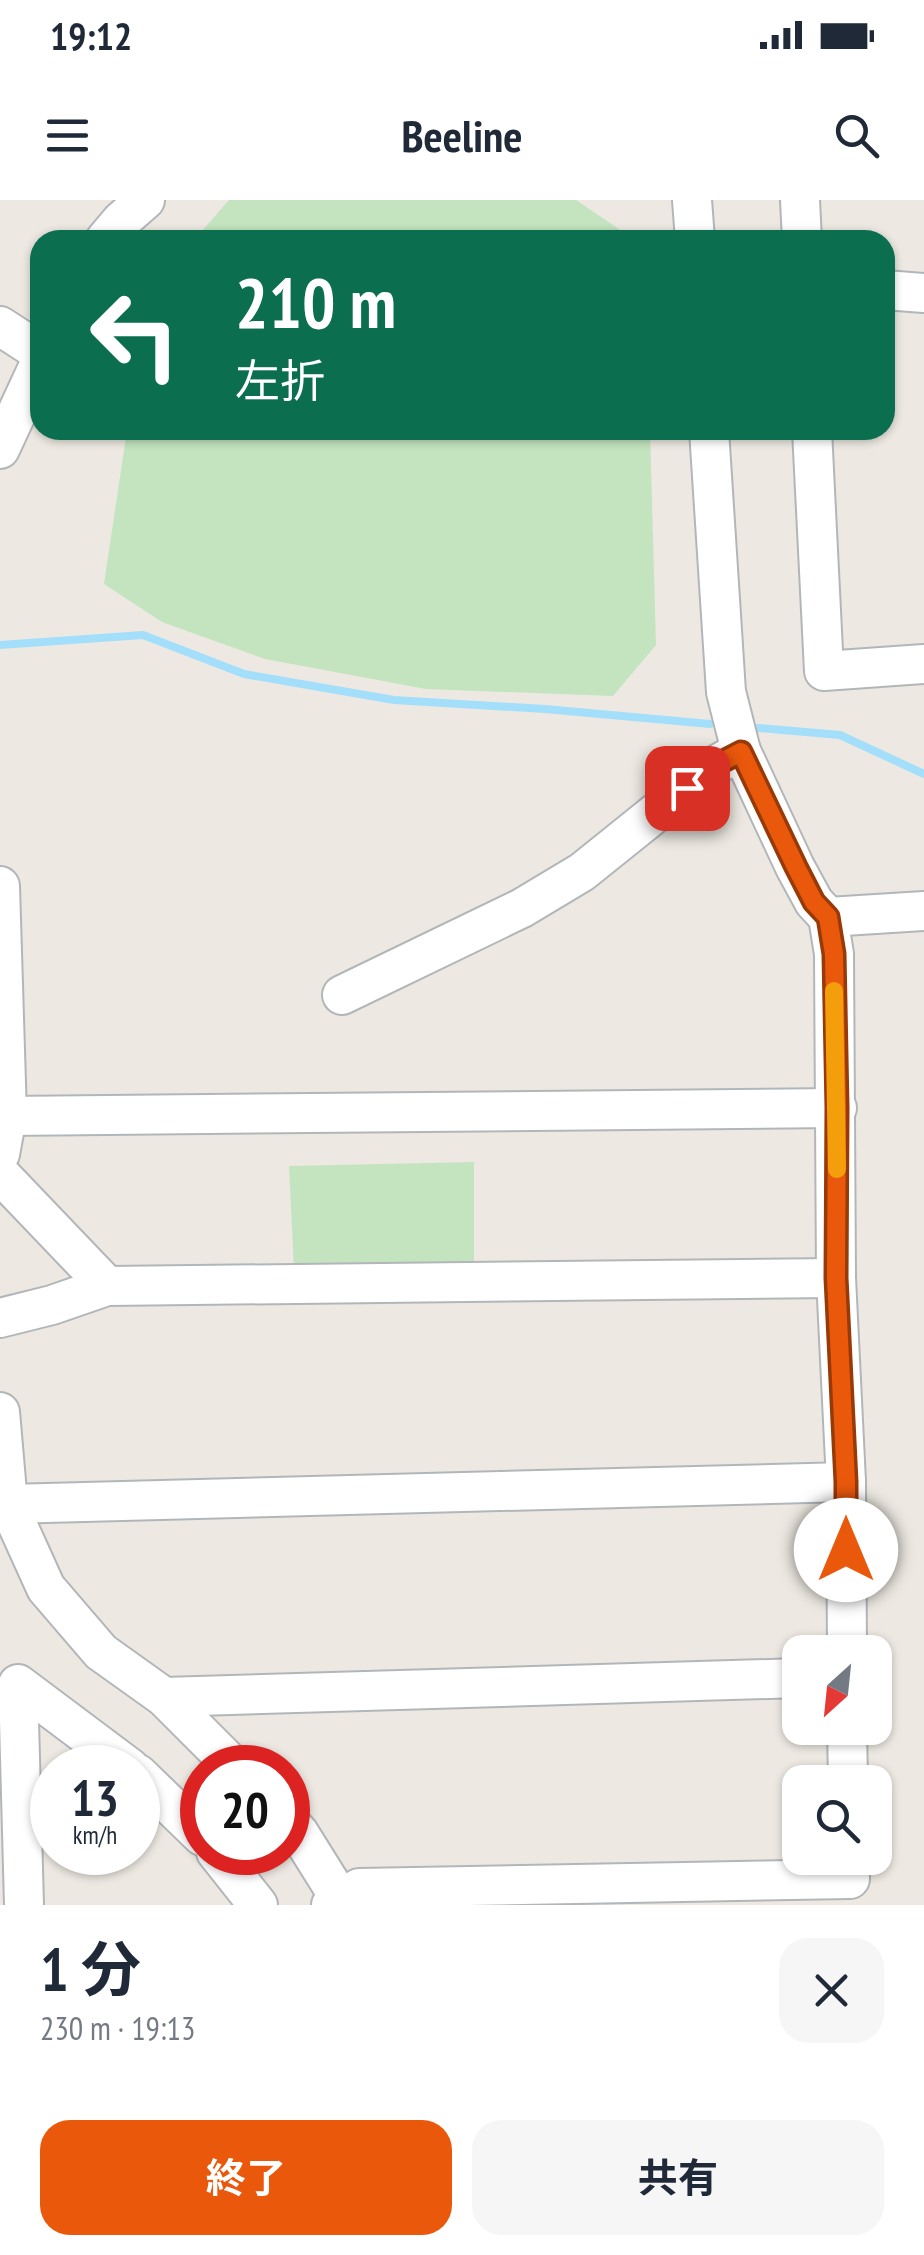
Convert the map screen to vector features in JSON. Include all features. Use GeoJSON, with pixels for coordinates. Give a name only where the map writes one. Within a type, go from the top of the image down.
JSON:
{"type":"FeatureCollection","features":[{"type":"Feature","properties":{"kind":"street"},"geometry":{"type":"LineString","coordinates":[[113,230],[144,200]]}},
{"type":"Feature","properties":{"kind":"street"},"geometry":{"type":"LineString","coordinates":[[692,200],[695,230]]}},
{"type":"Feature","properties":{"kind":"street"},"geometry":{"type":"LineString","coordinates":[[800,200],[802,230]]}},
{"type":"Feature","properties":{"kind":"street"},"geometry":{"type":"LineString","coordinates":[[895,291],[924,293]]}},
{"type":"Feature","properties":{"kind":"street"},"geometry":{"type":"LineString","coordinates":[[0,326],[30,346]]}},
{"type":"Feature","properties":{"kind":"street"},"geometry":{"type":"LineString","coordinates":[[0,449],[30,384]]}},
{"type":"Feature","properties":{"kind":"street"},"geometry":{"type":"LineString","coordinates":[[709,440],[726,692],[741,752],[814,902],[828,917],[834,954],[836,1278],[846,1482],[846,1635]]}},
{"type":"Feature","properties":{"kind":"street"},"geometry":{"type":"LineString","coordinates":[[812,440],[824,670],[924,664]]}},
{"type":"Feature","properties":{"kind":"street"},"geometry":{"type":"LineString","coordinates":[[342,995],[522,908],[582,872],[714,766],[741,752]]}},
{"type":"Feature","properties":{"kind":"street"},"geometry":{"type":"LineString","coordinates":[[0,886],[8,1116],[0,1154]]}},
{"type":"Feature","properties":{"kind":"street"},"geometry":{"type":"LineString","coordinates":[[828,917],[924,911]]}},
{"type":"Feature","properties":{"kind":"street"},"geometry":{"type":"LineString","coordinates":[[8,1116],[837,1108]]}},
{"type":"Feature","properties":{"kind":"street"},"geometry":{"type":"LineString","coordinates":[[0,1174],[107,1286]]}},
{"type":"Feature","properties":{"kind":"street"},"geometry":{"type":"LineString","coordinates":[[0,1318],[107,1286],[836,1278]]}},
{"type":"Feature","properties":{"kind":"street"},"geometry":{"type":"LineString","coordinates":[[0,1412],[8,1504],[46,1588],[101,1652],[164,1697],[211,1745]]}},
{"type":"Feature","properties":{"kind":"street"},"geometry":{"type":"LineString","coordinates":[[8,1504],[846,1482]]}},
{"type":"Feature","properties":{"kind":"street"},"geometry":{"type":"LineString","coordinates":[[9,1677],[99,1745]]}},
{"type":"Feature","properties":{"kind":"street"},"geometry":{"type":"LineString","coordinates":[[9,1677],[24,1905]]}},
{"type":"Feature","properties":{"kind":"street"},"geometry":{"type":"LineString","coordinates":[[164,1697],[782,1679]]}},
{"type":"Feature","properties":{"kind":"street"},"geometry":{"type":"LineString","coordinates":[[160,1795],[180,1815]]}},
{"type":"Feature","properties":{"kind":"street"},"geometry":{"type":"LineString","coordinates":[[310,1852],[339,1903],[359,1888],[849,1880]]}},
{"type":"Feature","properties":{"kind":"street"},"geometry":{"type":"LineString","coordinates":[[234,1875],[258,1905]]}},
{"type":"Feature","properties":{"kind":"green space"},"geometry":{"type":"Polygon","coordinates":[[[229,200],[576,200],[620,230],[203,230],[229,200]]]}},
{"type":"Feature","properties":{"kind":"green space"},"geometry":{"type":"Polygon","coordinates":[[[126,440],[650,440],[656,645],[613,696],[426,689],[265,659],[162,622],[104,584],[126,440]]]}},
{"type":"Feature","properties":{"kind":"green space"},"geometry":{"type":"Polygon","coordinates":[[[474,1162],[474,1266],[294,1270],[289,1166],[474,1162]]]}},
{"type":"Feature","properties":{"kind":"waterway"},"geometry":{"type":"LineString","coordinates":[[0,645],[143,635],[244,674],[394,700],[710,724]]}},
{"type":"Feature","properties":{"kind":"waterway"},"geometry":{"type":"LineString","coordinates":[[759,728],[840,735],[924,774]]}},
{"type":"Feature","properties":{"kind":"slow traffic"},"geometry":{"type":"LineString","coordinates":[[834,991],[837,1169]]}},
{"type":"Feature","properties":{"kind":"route"},"geometry":{"type":"LineString","coordinates":[[687,788],[714,766],[741,752],[814,902],[828,917],[834,954],[836,1278],[846,1550]]}}]}
